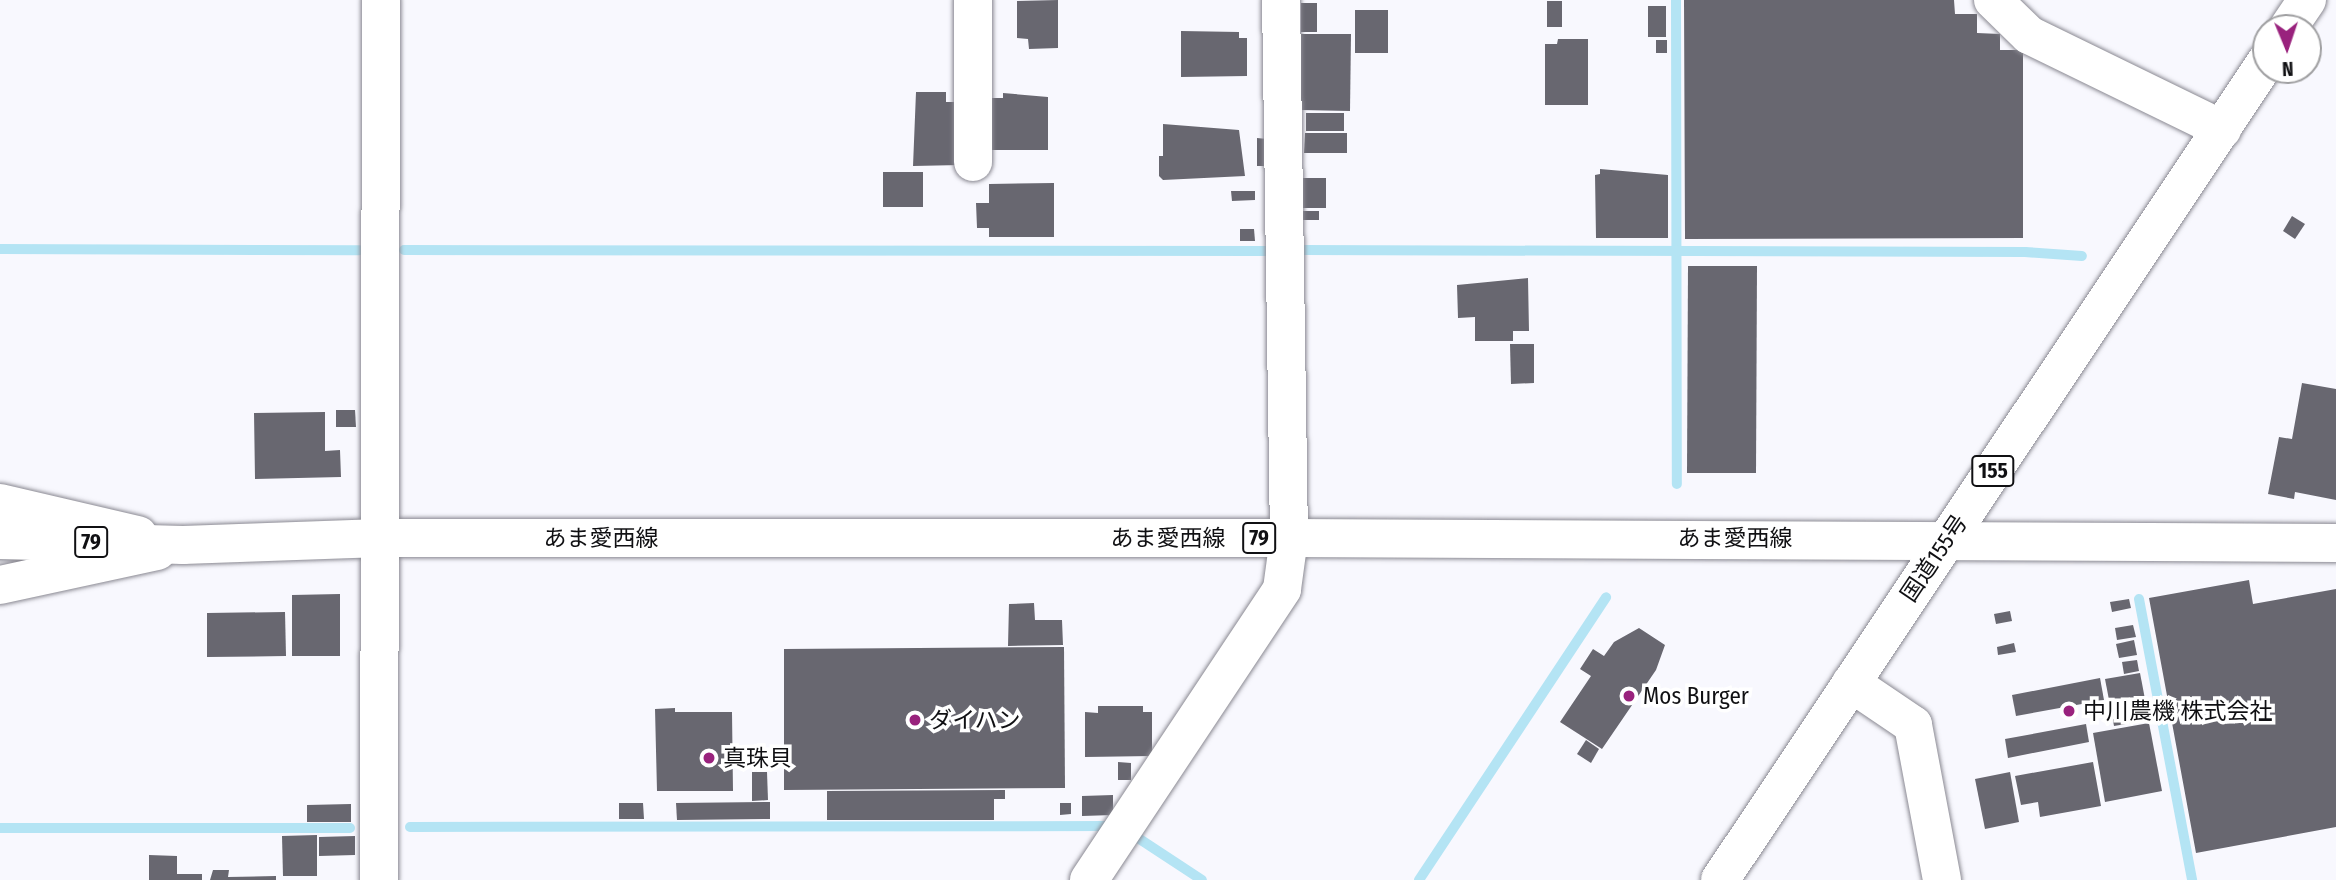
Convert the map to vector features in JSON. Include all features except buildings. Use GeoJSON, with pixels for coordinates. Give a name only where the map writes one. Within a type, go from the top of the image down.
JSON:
{"type":"FeatureCollection","features":[{"type":"Feature","properties":{"kind":"main road"},"geometry":{"type":"LineString","coordinates":[[379,880],[381,0]]}},
{"type":"Feature","properties":{"kind":"main road"},"geometry":{"type":"LineString","coordinates":[[973,0],[974,162]]}},
{"type":"Feature","properties":{"kind":"main road"},"geometry":{"type":"LineString","coordinates":[[1089,880],[1282,589],[1289,538],[1282,0]]}},
{"type":"Feature","properties":{"kind":"main road"},"geometry":{"type":"LineString","coordinates":[[1993,0],[2029,35],[2222,129]]}},
{"type":"Feature","properties":{"kind":"main road","name":"国道155号"},"geometry":{"type":"LineString","coordinates":[[1720,880],[2252,83]]}},
{"type":"Feature","properties":{"kind":"main road"},"geometry":{"type":"LineString","coordinates":[[0,503],[183,545]]}},
{"type":"Feature","properties":{"kind":"main road","name":"あま愛西線"},"geometry":{"type":"LineString","coordinates":[[0,540],[183,545],[381,538],[1948,538],[2336,543]]}},
{"type":"Feature","properties":{"kind":"main road"},"geometry":{"type":"LineString","coordinates":[[0,585],[183,545]]}},
{"type":"Feature","properties":{"kind":"main road"},"geometry":{"type":"LineString","coordinates":[[1851,683],[1913,725],[1942,880]]}},
{"type":"Feature","properties":{"kind":"waterway"},"geometry":{"type":"LineString","coordinates":[[1676,0],[1677,484]]}},
{"type":"Feature","properties":{"kind":"waterway"},"geometry":{"type":"LineString","coordinates":[[0,249],[359,250]]}},
{"type":"Feature","properties":{"kind":"waterway"},"geometry":{"type":"LineString","coordinates":[[404,250],[1268,251]]}},
{"type":"Feature","properties":{"kind":"waterway"},"geometry":{"type":"LineString","coordinates":[[1302,250],[2025,252],[2082,256]]}},
{"type":"Feature","properties":{"kind":"waterway"},"geometry":{"type":"LineString","coordinates":[[1419,880],[1606,597]]}},
{"type":"Feature","properties":{"kind":"waterway"},"geometry":{"type":"LineString","coordinates":[[2139,599],[2192,880]]}},
{"type":"Feature","properties":{"kind":"waterway"},"geometry":{"type":"LineString","coordinates":[[410,827],[1112,826]]}},
{"type":"Feature","properties":{"kind":"waterway"},"geometry":{"type":"LineString","coordinates":[[0,828],[350,828]]}},
{"type":"Feature","properties":{"kind":"waterway"},"geometry":{"type":"LineString","coordinates":[[1135,836],[1202,880]]}},
{"type":"Feature","properties":{"kind":"place","name":"Mos Burger"},"geometry":{"type":"Point","coordinates":[1629,696]}},
{"type":"Feature","properties":{"kind":"place","name":"中川農機 株式会社"},"geometry":{"type":"Point","coordinates":[2069,711]}},
{"type":"Feature","properties":{"kind":"place","name":"ダイハン"},"geometry":{"type":"Point","coordinates":[915,720]}},
{"type":"Feature","properties":{"kind":"place","name":"真珠貝"},"geometry":{"type":"Point","coordinates":[709,758]}}]}
